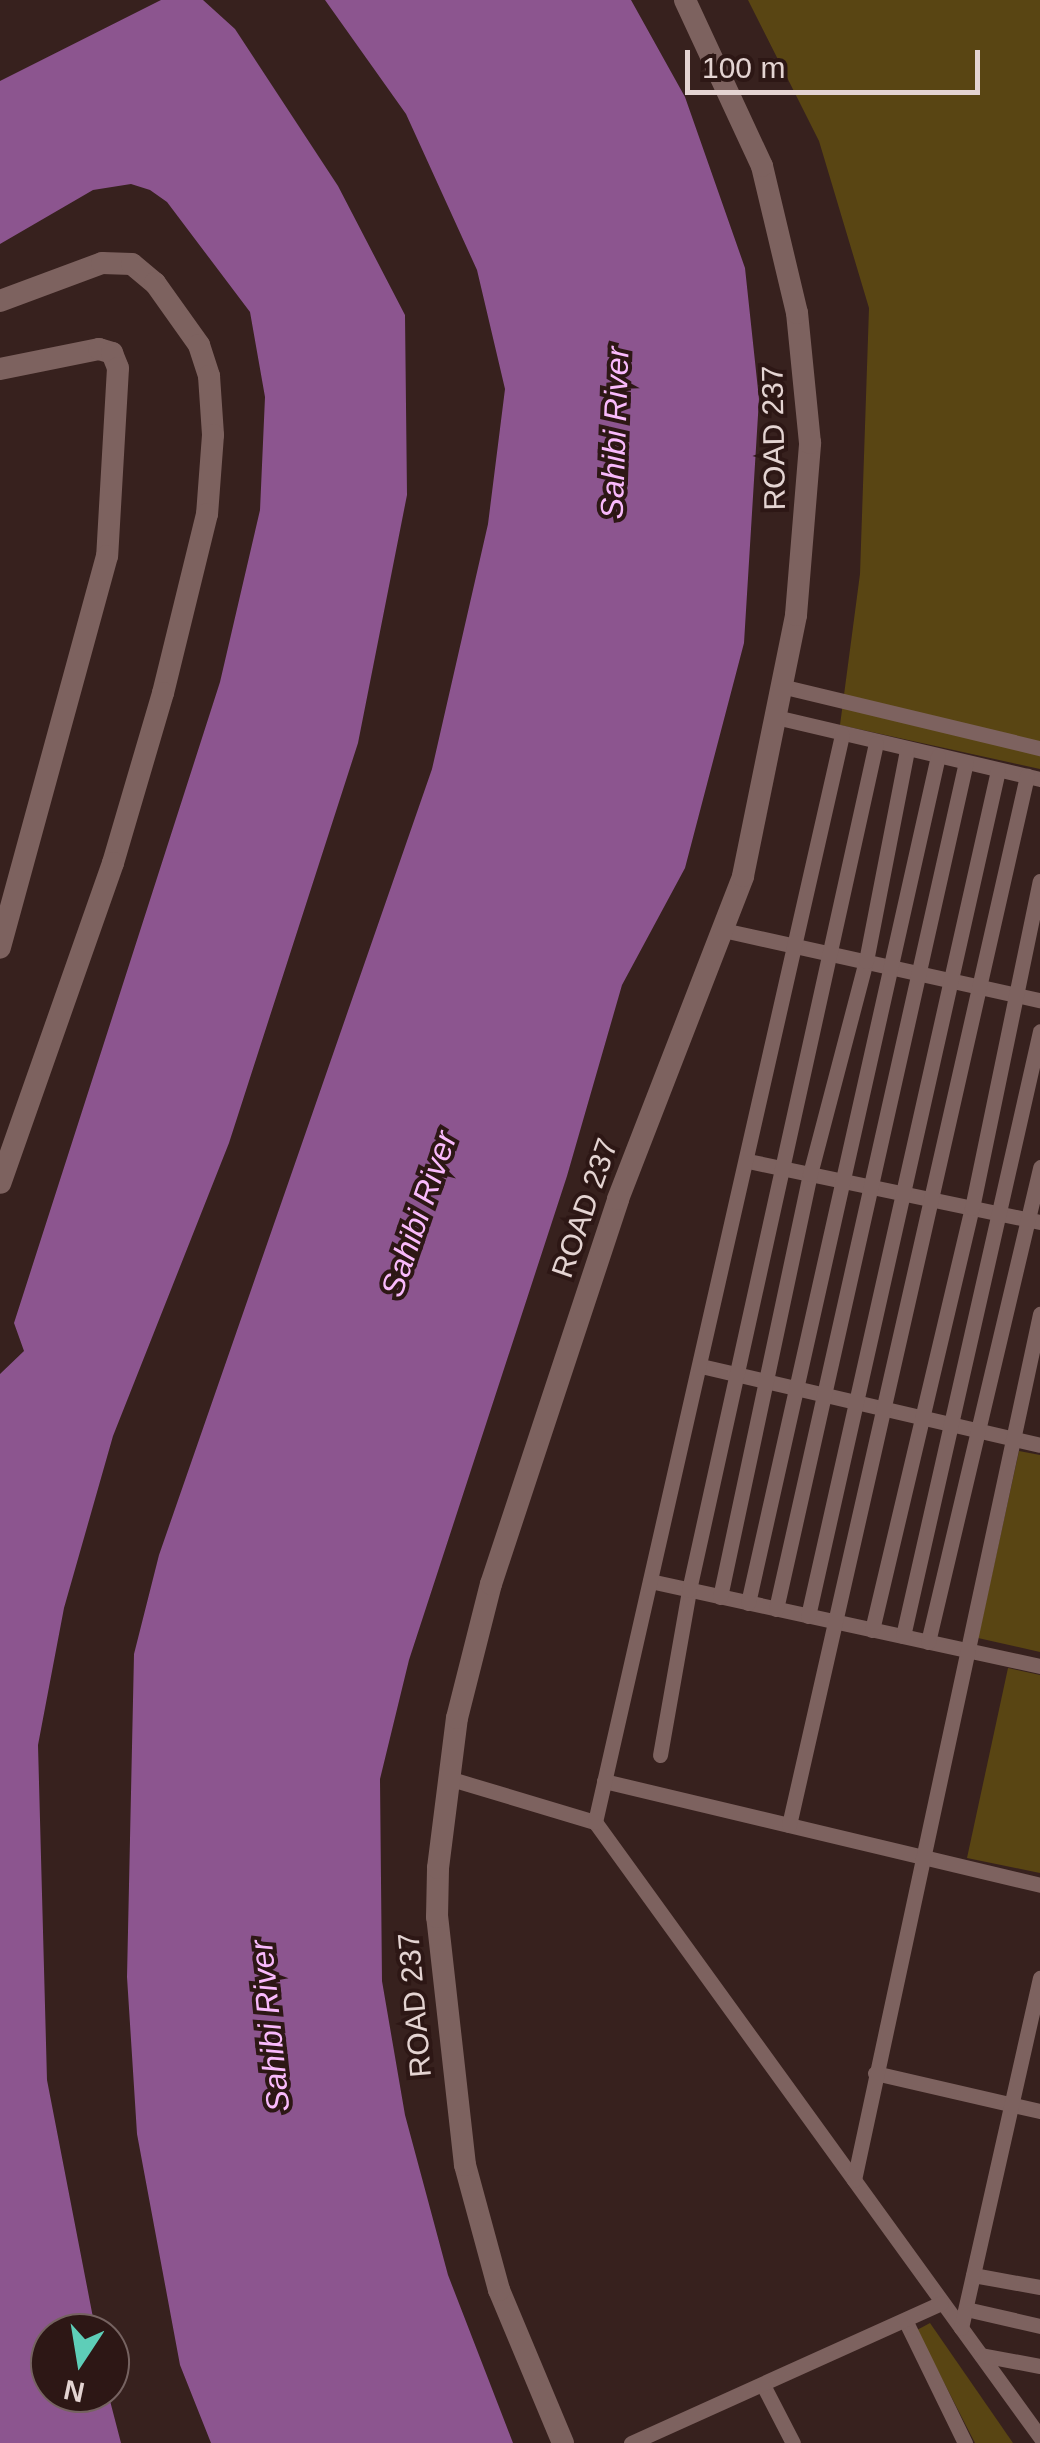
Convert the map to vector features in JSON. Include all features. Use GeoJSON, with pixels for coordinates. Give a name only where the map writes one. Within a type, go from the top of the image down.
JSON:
{"type":"FeatureCollection","features":[{"type":"Feature","properties":{"kind":"street","name":"ROAD 237"},"geometry":{"type":"LineString","coordinates":[[563,2443],[500,2290],[457,2126],[437,1917],[448,1778],[470,1656],[618,1200],[743,876],[785,687],[810,443],[798,313],[762,166],[685,0]]}},
{"type":"Feature","properties":{"kind":"street"},"geometry":{"type":"LineString","coordinates":[[0,301],[102,263],[132,264],[155,283],[198,344],[209,376],[213,434],[208,514],[168,676],[113,863],[0,1183]]}},
{"type":"Feature","properties":{"kind":"street"},"geometry":{"type":"LineString","coordinates":[[0,369],[98,349],[112,353],[118,368],[107,556],[0,948]]}},
{"type":"Feature","properties":{"kind":"street"},"geometry":{"type":"LineString","coordinates":[[785,687],[1040,748]]}},
{"type":"Feature","properties":{"kind":"street"},"geometry":{"type":"LineString","coordinates":[[780,718],[1034,778],[978,986],[840,1623],[789,1825]]}},
{"type":"Feature","properties":{"kind":"street"},"geometry":{"type":"LineString","coordinates":[[595,1822],[798,945],[842,735]]}},
{"type":"Feature","properties":{"kind":"street"},"geometry":{"type":"LineString","coordinates":[[660,1755],[690,1590],[876,743]]}},
{"type":"Feature","properties":{"kind":"street"},"geometry":{"type":"LineString","coordinates":[[720,1597],[810,1174],[866,961],[907,750]]}},
{"type":"Feature","properties":{"kind":"street"},"geometry":{"type":"LineString","coordinates":[[748,1603],[792,1387],[938,756]]}},
{"type":"Feature","properties":{"kind":"street"},"geometry":{"type":"LineString","coordinates":[[776,1609],[966,762]]}},
{"type":"Feature","properties":{"kind":"street"},"geometry":{"type":"LineString","coordinates":[[808,1616],[853,1401],[998,770]]}},
{"type":"Feature","properties":{"kind":"street"},"geometry":{"type":"LineString","coordinates":[[872,1630],[918,1416],[972,1208],[1040,881]]}},
{"type":"Feature","properties":{"kind":"street"},"geometry":{"type":"LineString","coordinates":[[723,930],[1040,1000]]}},
{"type":"Feature","properties":{"kind":"street"},"geometry":{"type":"LineString","coordinates":[[902,1636],[1040,1031]]}},
{"type":"Feature","properties":{"kind":"street"},"geometry":{"type":"LineString","coordinates":[[748,1162],[1034,1221]]}},
{"type":"Feature","properties":{"kind":"street"},"geometry":{"type":"LineString","coordinates":[[928,1642],[1034,1221],[1040,1167]]}},
{"type":"Feature","properties":{"kind":"street"},"geometry":{"type":"LineString","coordinates":[[854,2180],[1040,1314]]}},
{"type":"Feature","properties":{"kind":"street"},"geometry":{"type":"LineString","coordinates":[[701,1366],[1040,1445]]}},
{"type":"Feature","properties":{"kind":"street"},"geometry":{"type":"LineString","coordinates":[[650,1582],[1040,1666]]}},
{"type":"Feature","properties":{"kind":"street"},"geometry":{"type":"LineString","coordinates":[[448,1778],[595,1822],[1040,2437]]}},
{"type":"Feature","properties":{"kind":"street"},"geometry":{"type":"LineString","coordinates":[[604,1781],[1040,1885]]}},
{"type":"Feature","properties":{"kind":"street"},"geometry":{"type":"LineString","coordinates":[[961,2328],[1040,1978]]}},
{"type":"Feature","properties":{"kind":"street"},"geometry":{"type":"LineString","coordinates":[[875,2073],[1040,2111]]}},
{"type":"Feature","properties":{"kind":"street"},"geometry":{"type":"LineString","coordinates":[[973,2275],[1040,2288]]}},
{"type":"Feature","properties":{"kind":"street"},"geometry":{"type":"LineString","coordinates":[[632,2443],[656,2439],[763,2384],[942,2302]]}},
{"type":"Feature","properties":{"kind":"street"},"geometry":{"type":"LineString","coordinates":[[966,2309],[1040,2326]]}},
{"type":"Feature","properties":{"kind":"street"},"geometry":{"type":"LineString","coordinates":[[905,2320],[965,2443]]}},
{"type":"Feature","properties":{"kind":"street"},"geometry":{"type":"LineString","coordinates":[[981,2355],[1040,2366]]}},
{"type":"Feature","properties":{"kind":"street"},"geometry":{"type":"LineString","coordinates":[[763,2384],[793,2443]]}},
{"type":"Feature","properties":{"kind":"shaded area"},"geometry":{"type":"Polygon","coordinates":[[[748,0],[1040,0],[1040,769],[840,725],[860,574],[869,308],[819,141],[748,0]]]}},
{"type":"Feature","properties":{"kind":"shaded area"},"geometry":{"type":"Polygon","coordinates":[[[1019,1451],[1040,1455],[1040,1652],[978,1638],[1019,1451]]]}},
{"type":"Feature","properties":{"kind":"shaded area"},"geometry":{"type":"Polygon","coordinates":[[[1008,1668],[1040,1675],[1040,1873],[967,1858],[1008,1668]]]}},
{"type":"Feature","properties":{"kind":"shaded area"},"geometry":{"type":"Polygon","coordinates":[[[930,2323],[1013,2443],[975,2443],[917,2330],[930,2323]]]}},
{"type":"Feature","properties":{"kind":"water"},"geometry":{"type":"Polygon","coordinates":[[[161,0],[203,0],[235,29],[338,186],[405,315],[407,495],[358,743],[229,1143],[113,1436],[64,1608],[38,1745],[47,2080],[92,2313],[30,2313],[30,2413],[113,2413],[121,2443],[0,2443],[0,1374],[24,1351],[14,1323],[220,682],[260,510],[265,397],[250,312],[167,202],[150,190],[131,184],[93,190],[0,244],[0,81],[161,0]]]}},
{"type":"Feature","properties":{"kind":"water","name":"Sahibi River"},"geometry":{"type":"Polygon","coordinates":[[[325,0],[631,0],[685,97],[745,268],[759,399],[744,643],[685,868],[622,985],[567,1176],[409,1660],[380,1779],[382,1981],[405,2115],[448,2275],[513,2443],[211,2443],[180,2365],[137,2134],[127,1977],[134,1654],[159,1555],[432,769],[488,524],[505,389],[477,270],[406,114],[325,0]]]}}]}
